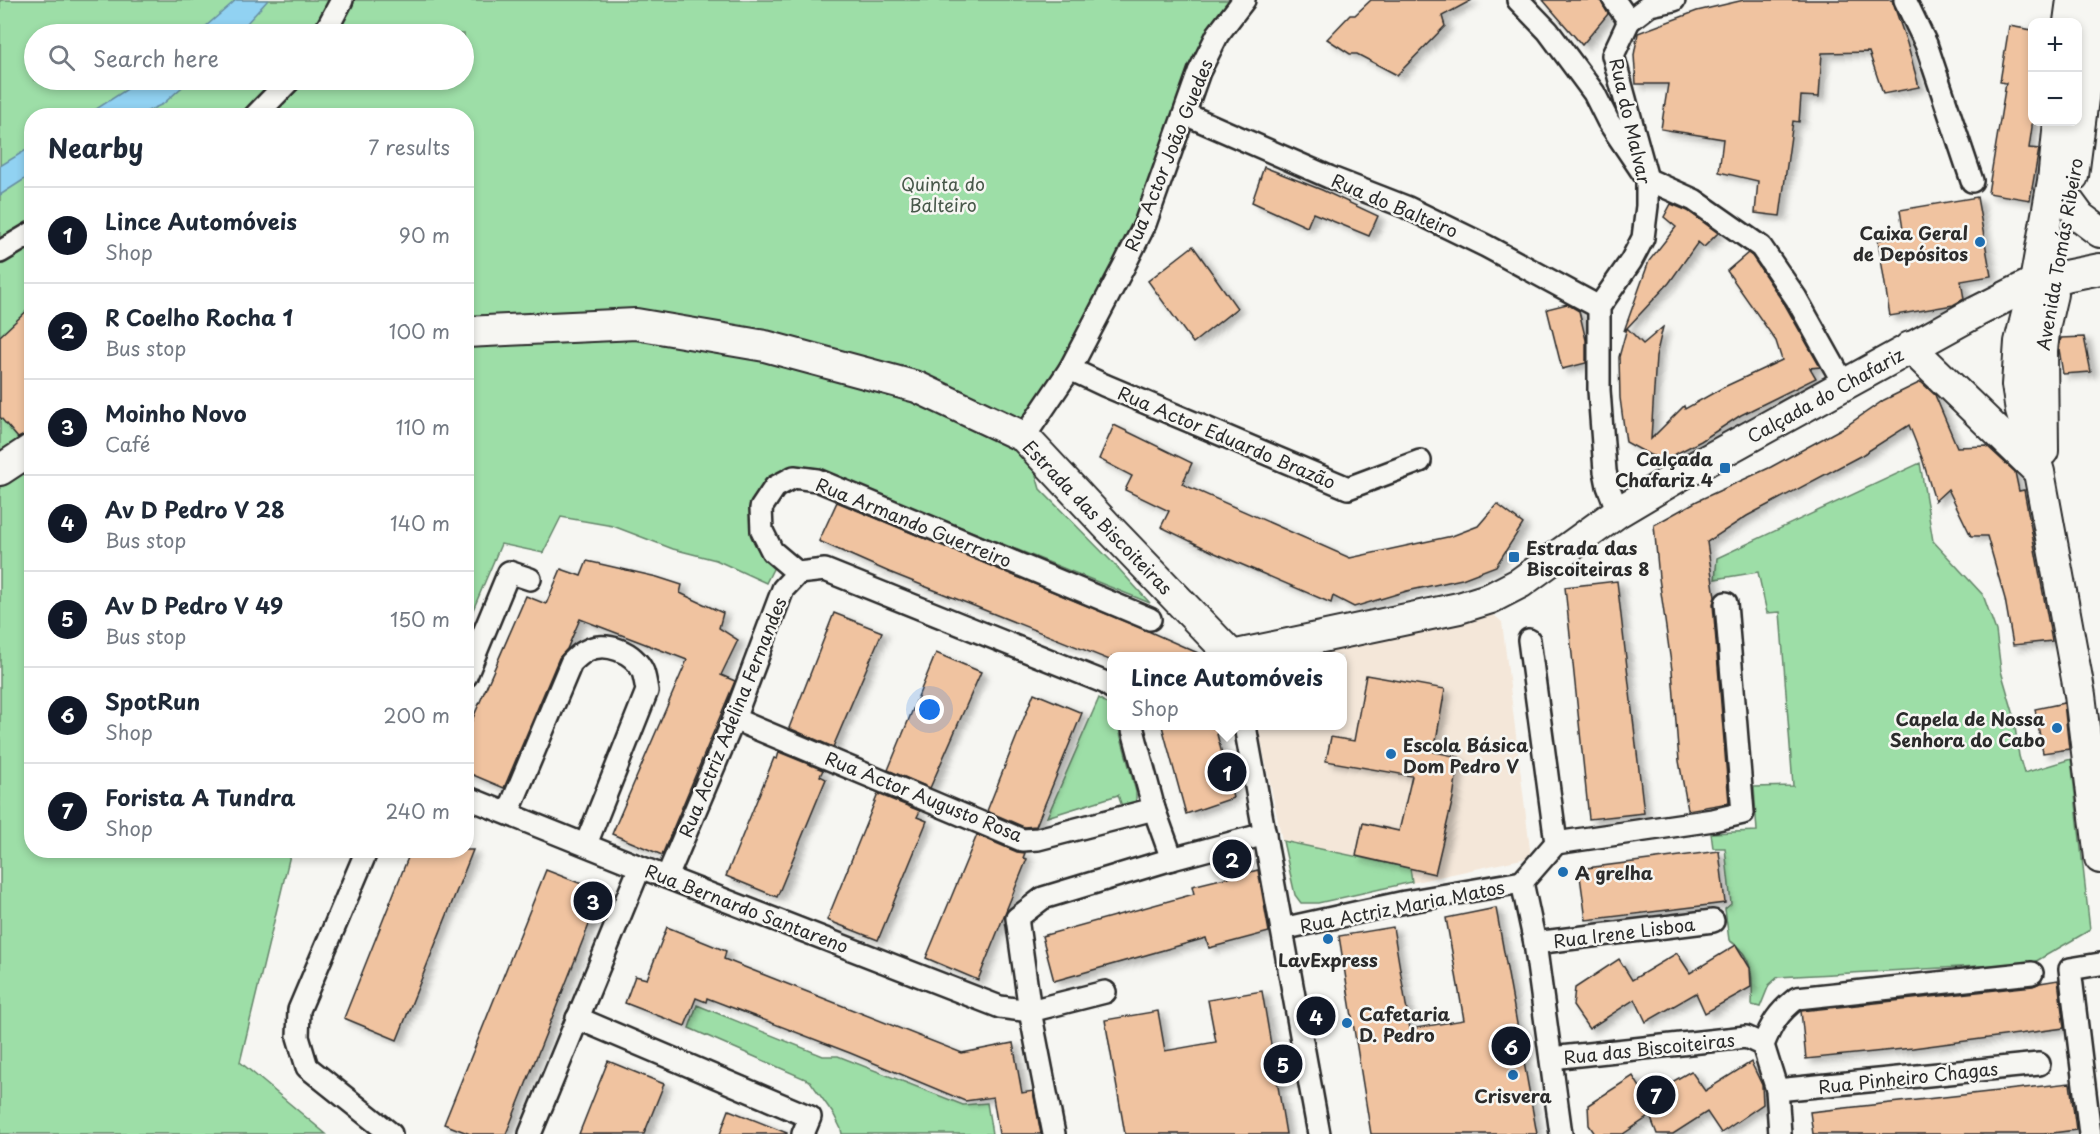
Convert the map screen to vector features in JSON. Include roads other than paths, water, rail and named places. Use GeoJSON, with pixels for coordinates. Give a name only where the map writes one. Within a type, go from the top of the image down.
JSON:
{"type":"FeatureCollection","features":[{"type":"Feature","properties":{"kind":"street"},"geometry":{"type":"LineString","coordinates":[[329,24],[342,0]]}},
{"type":"Feature","properties":{"kind":"street","name":"Rua Actor João Guedes"},"geometry":{"type":"LineString","coordinates":[[1024,437],[1070,369],[1145,224],[1199,72],[1218,34],[1244,0]]}},
{"type":"Feature","properties":{"kind":"street"},"geometry":{"type":"LineString","coordinates":[[1518,0],[1548,31],[1594,93],[1608,121],[1647,179],[1694,200],[1761,248],[1796,297],[1844,384]]}},
{"type":"Feature","properties":{"kind":"street"},"geometry":{"type":"LineString","coordinates":[[1614,0],[1629,21],[1650,5],[1674,0]]}},
{"type":"Feature","properties":{"kind":"street"},"geometry":{"type":"LineString","coordinates":[[1905,0],[1926,44],[1972,181]]}},
{"type":"Feature","properties":{"kind":"street"},"geometry":{"type":"LineString","coordinates":[[2070,18],[2072,0]]}},
{"type":"Feature","properties":{"kind":"street","name":"Avenida Tomás Ribeiro"},"geometry":{"type":"LineString","coordinates":[[2045,279],[2069,202],[2088,60],[2092,0]]}},
{"type":"Feature","properties":{"kind":"street","name":"Rua do Malvar"},"geometry":{"type":"LineString","coordinates":[[1599,307],[1631,261],[1643,238],[1647,206],[1647,179],[1613,55],[1629,21]]}},
{"type":"Feature","properties":{"kind":"street"},"geometry":{"type":"LineString","coordinates":[[263,108],[280,90]]}},
{"type":"Feature","properties":{"kind":"street","name":"Rua do Balteiro"},"geometry":{"type":"LineString","coordinates":[[1185,114],[1329,177],[1406,207],[1486,246],[1599,307]]}},
{"type":"Feature","properties":{"kind":"street","name":"Avenida Tomás Ribeiro"},"geometry":{"type":"LineString","coordinates":[[2059,126],[2045,279],[2045,324],[2042,350],[2044,444],[2039,472],[2080,696],[2100,858]]}},
{"type":"Feature","properties":{"kind":"street"},"geometry":{"type":"LineString","coordinates":[[2069,202],[2080,218],[2100,232]]}},
{"type":"Feature","properties":{"kind":"street"},"geometry":{"type":"LineString","coordinates":[[0,252],[24,238]]}},
{"type":"Feature","properties":{"kind":"street","name":"Calçada do Chafariz"},"geometry":{"type":"LineString","coordinates":[[1618,512],[1844,384],[2045,279],[2100,269]]}},
{"type":"Feature","properties":{"kind":"street"},"geometry":{"type":"LineString","coordinates":[[1599,307],[1599,390],[1605,471],[1618,512]]}},
{"type":"Feature","properties":{"kind":"street","name":"Estrada das Biscoiteiras"},"geometry":{"type":"LineString","coordinates":[[474,332],[636,324],[765,346],[917,387],[1024,437],[1228,652]]}},
{"type":"Feature","properties":{"kind":"street"},"geometry":{"type":"LineString","coordinates":[[1910,348],[2018,449],[2039,472]]}},
{"type":"Feature","properties":{"kind":"street","name":"Rua Actor Eduardo Brazão"},"geometry":{"type":"LineString","coordinates":[[1070,369],[1104,386],[1348,488],[1420,461]]}},
{"type":"Feature","properties":{"kind":"street"},"geometry":{"type":"LineString","coordinates":[[0,470],[24,454]]}},
{"type":"Feature","properties":{"kind":"street","name":"Rua Armando Guerreiro"},"geometry":{"type":"LineString","coordinates":[[798,573],[772,551],[762,531],[761,508],[775,487],[794,477],[817,480],[1150,619]]}},
{"type":"Feature","properties":{"kind":"street","name":"Estrada das Biscoiteiras"},"geometry":{"type":"LineString","coordinates":[[1251,652],[1459,608],[1491,598],[1520,583],[1618,512]]}},
{"type":"Feature","properties":{"kind":"street"},"geometry":{"type":"LineString","coordinates":[[798,573],[825,570],[1107,684]]}},
{"type":"Feature","properties":{"kind":"street"},"geometry":{"type":"LineString","coordinates":[[474,657],[509,572],[530,579]]}},
{"type":"Feature","properties":{"kind":"street","name":"Rua Actriz Adelina Fernandes"},"geometry":{"type":"LineString","coordinates":[[667,877],[734,719],[783,590],[798,573]]}},
{"type":"Feature","properties":{"kind":"street"},"geometry":{"type":"LineString","coordinates":[[1561,1134],[1535,943],[1522,882],[1556,843],[1713,820],[1743,813],[1726,603]]}},
{"type":"Feature","properties":{"kind":"street"},"geometry":{"type":"LineString","coordinates":[[1529,640],[1556,843]]}},
{"type":"Feature","properties":{"kind":"street"},"geometry":{"type":"LineString","coordinates":[[508,813],[571,663],[586,651],[599,647],[618,650],[631,656],[643,671],[647,691],[586,844]]}},
{"type":"Feature","properties":{"kind":"street","name":"Rua Actor Augusto Rosa"},"geometry":{"type":"LineString","coordinates":[[734,719],[1022,840],[1038,839],[1154,809]]}},
{"type":"Feature","properties":{"kind":"street"},"geometry":{"type":"LineString","coordinates":[[1133,730],[1154,809],[1172,859]]}},
{"type":"Feature","properties":{"kind":"street"},"geometry":{"type":"LineString","coordinates":[[1246,730],[1319,1134]]}},
{"type":"Feature","properties":{"kind":"street","name":"Rua Bernardo Santareno"},"geometry":{"type":"LineString","coordinates":[[474,799],[640,867],[1000,1007],[1030,1011]]}},
{"type":"Feature","properties":{"kind":"street"},"geometry":{"type":"LineString","coordinates":[[1054,1134],[1030,1011],[1017,918],[1043,898],[1265,834]]}},
{"type":"Feature","properties":{"kind":"street"},"geometry":{"type":"LineString","coordinates":[[364,858],[299,1010],[298,1037],[307,1067],[392,1134]]}},
{"type":"Feature","properties":{"kind":"street"},"geometry":{"type":"LineString","coordinates":[[530,1134],[640,867]]}},
{"type":"Feature","properties":{"kind":"street","name":"Rua Actriz Maria Matos"},"geometry":{"type":"LineString","coordinates":[[1282,929],[1405,902],[1522,882]]}},
{"type":"Feature","properties":{"kind":"street","name":"Rua Irene Lisboa"},"geometry":{"type":"LineString","coordinates":[[1535,943],[1713,921]]}},
{"type":"Feature","properties":{"kind":"street"},"geometry":{"type":"LineString","coordinates":[[2090,1134],[2070,969],[2100,964]]}},
{"type":"Feature","properties":{"kind":"street"},"geometry":{"type":"LineString","coordinates":[[1763,1045],[1771,1025],[1781,1010],[1797,998],[2032,972]]}},
{"type":"Feature","properties":{"kind":"street"},"geometry":{"type":"LineString","coordinates":[[1030,1011],[1105,992]]}},
{"type":"Feature","properties":{"kind":"street"},"geometry":{"type":"LineString","coordinates":[[577,1018],[810,1118],[803,1134]]}},
{"type":"Feature","properties":{"kind":"street","name":"Rua das Biscoiteiras"},"geometry":{"type":"LineString","coordinates":[[1551,1058],[1746,1037],[1763,1045],[1777,1090],[1780,1134]]}},
{"type":"Feature","properties":{"kind":"street","name":"Rua Pinheiro Chagas"},"geometry":{"type":"LineString","coordinates":[[1777,1090],[2039,1064]]}},
{"type":"Feature","properties":{"kind":"water"},"geometry":{"type":"Polygon","coordinates":[[[236,0],[268,0],[246,24],[208,24],[236,0]]]}},
{"type":"Feature","properties":{"kind":"water"},"geometry":{"type":"Polygon","coordinates":[[[126,90],[179,90],[163,104],[154,108],[98,108],[126,90]]]}},
{"type":"Feature","properties":{"kind":"water"},"geometry":{"type":"Polygon","coordinates":[[[24,151],[24,180],[0,195],[0,166],[24,151]]]}},
{"type":"Feature","properties":{"kind":"place","name":"Caixa Geral de Depósitos"},"geometry":{"type":"Point","coordinates":[1980,242]}},
{"type":"Feature","properties":{"kind":"place","name":"Calçada Chafariz 4"},"geometry":{"type":"Point","coordinates":[1725,468]}},
{"type":"Feature","properties":{"kind":"place","name":"Estrada das Biscoiteiras 8"},"geometry":{"type":"Point","coordinates":[1514,557]}},
{"type":"Feature","properties":{"kind":"place","name":"Capela de Nossa Senhora do Cabo"},"geometry":{"type":"Point","coordinates":[2057,728]}},
{"type":"Feature","properties":{"kind":"place","name":"Escola Básica Dom Pedro V"},"geometry":{"type":"Point","coordinates":[1391,754]}},
{"type":"Feature","properties":{"kind":"place","name":"Lince Automóveis"},"geometry":{"type":"Point","coordinates":[1227,772]}},
{"type":"Feature","properties":{"kind":"place","name":"R Coelho Rocha 1"},"geometry":{"type":"Point","coordinates":[1232,859]}},
{"type":"Feature","properties":{"kind":"place","name":"A grelha"},"geometry":{"type":"Point","coordinates":[1563,872]}},
{"type":"Feature","properties":{"kind":"place","name":"Moinho Novo"},"geometry":{"type":"Point","coordinates":[593,901]}},
{"type":"Feature","properties":{"kind":"place","name":"LavExpress"},"geometry":{"type":"Point","coordinates":[1328,939]}},
{"type":"Feature","properties":{"kind":"place","name":"Av D Pedro V 28"},"geometry":{"type":"Point","coordinates":[1316,1016]}},
{"type":"Feature","properties":{"kind":"place","name":"Cafetaria D. Pedro"},"geometry":{"type":"Point","coordinates":[1347,1023]}},
{"type":"Feature","properties":{"kind":"place","name":"SpotRun"},"geometry":{"type":"Point","coordinates":[1511,1046]}},
{"type":"Feature","properties":{"kind":"place","name":"Av D Pedro V 49"},"geometry":{"type":"Point","coordinates":[1283,1064]}},
{"type":"Feature","properties":{"kind":"place","name":"Crisvera"},"geometry":{"type":"Point","coordinates":[1513,1075]}},
{"type":"Feature","properties":{"kind":"place","name":"Forista A Tundra"},"geometry":{"type":"Point","coordinates":[1656,1095]}},
{"type":"Feature","properties":{"kind":"park label","name":"Quinta do Balteiro"},"geometry":{"type":"Point","coordinates":[943,193]}}]}
